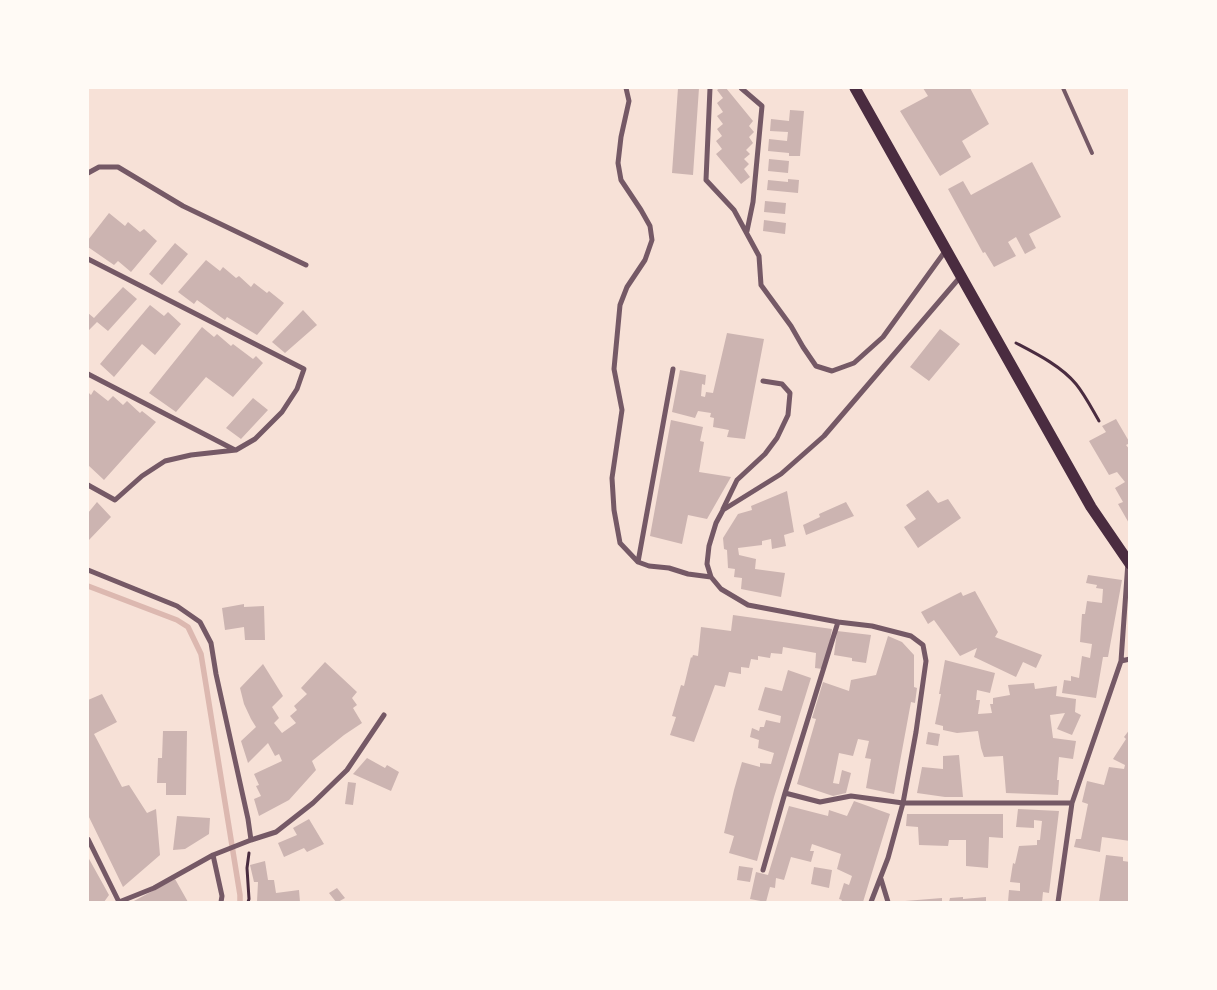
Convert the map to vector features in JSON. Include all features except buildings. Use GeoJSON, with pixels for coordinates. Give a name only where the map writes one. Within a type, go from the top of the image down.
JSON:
{"type":"FeatureCollection","features":[{"type":"Feature","properties":{"kind":"main road"},"geometry":{"type":"LineString","coordinates":[[855,88],[1091,507],[1129,563]]}},
{"type":"Feature","properties":{"kind":"street"},"geometry":{"type":"LineString","coordinates":[[626,88],[629,101],[621,137],[618,163],[621,180],[650,226],[652,240],[645,260],[627,287],[620,305],[614,369],[622,410],[612,478],[614,510],[620,543],[638,562],[649,566],[669,568],[688,574],[711,577]]}},
{"type":"Feature","properties":{"kind":"street"},"geometry":{"type":"LineString","coordinates":[[710,88],[706,180],[734,210],[759,256],[761,285],[791,326],[816,366],[832,371],[854,363],[882,336],[947,249]]}},
{"type":"Feature","properties":{"kind":"street"},"geometry":{"type":"LineString","coordinates":[[741,88],[762,106],[753,202],[747,232]]}},
{"type":"Feature","properties":{"kind":"street"},"geometry":{"type":"LineString","coordinates":[[88,173],[99,167],[118,167],[183,206],[306,265]]}},
{"type":"Feature","properties":{"kind":"street"},"geometry":{"type":"LineString","coordinates":[[88,259],[304,369],[297,389],[282,412],[256,439],[236,450],[192,455],[165,461],[142,476],[115,500],[88,485]]}},
{"type":"Feature","properties":{"kind":"street"},"geometry":{"type":"LineString","coordinates":[[723,510],[781,474],[824,436],[962,276]]}},
{"type":"Feature","properties":{"kind":"street"},"geometry":{"type":"LineString","coordinates":[[638,562],[673,369]]}},
{"type":"Feature","properties":{"kind":"street"},"geometry":{"type":"LineString","coordinates":[[88,374],[236,450]]}},
{"type":"Feature","properties":{"kind":"street"},"geometry":{"type":"LineString","coordinates":[[763,381],[782,384],[790,394],[788,415],[778,438],[765,454],[737,480],[716,523],[709,546],[708,564],[711,577],[721,589],[748,605],[838,622],[872,626],[911,636],[923,645],[926,661],[916,732],[903,802],[888,858],[871,902]]}},
{"type":"Feature","properties":{"kind":"street"},"geometry":{"type":"LineString","coordinates":[[1058,902],[1072,803],[1121,661],[1129,563]]}},
{"type":"Feature","properties":{"kind":"street"},"geometry":{"type":"LineString","coordinates":[[88,570],[177,606],[200,622],[211,643],[251,840]]}},
{"type":"Feature","properties":{"kind":"street"},"geometry":{"type":"LineString","coordinates":[[763,870],[838,622]]}},
{"type":"Feature","properties":{"kind":"street"},"geometry":{"type":"LineString","coordinates":[[1121,661],[1130,659]]}},
{"type":"Feature","properties":{"kind":"street"},"geometry":{"type":"LineString","coordinates":[[88,839],[119,902],[154,888],[213,855],[276,832],[313,803],[347,770],[384,715]]}},
{"type":"Feature","properties":{"kind":"street"},"geometry":{"type":"LineString","coordinates":[[785,793],[820,802],[851,796],[903,802],[1072,803]]}},
{"type":"Feature","properties":{"kind":"street"},"geometry":{"type":"LineString","coordinates":[[213,855],[222,896],[221,902]]}},
{"type":"Feature","properties":{"kind":"street"},"geometry":{"type":"LineString","coordinates":[[881,879],[888,902]]}},
{"type":"Feature","properties":{"kind":"lane"},"geometry":{"type":"LineString","coordinates":[[1063,88],[1092,153]]}},
{"type":"Feature","properties":{"kind":"path"},"geometry":{"type":"LineString","coordinates":[[1015,342],[1066,373],[1078,385],[1099,421]]}},
{"type":"Feature","properties":{"kind":"path"},"geometry":{"type":"LineString","coordinates":[[248,902],[247,868],[251,840]]}},
{"type":"Feature","properties":{"kind":"waterway"},"geometry":{"type":"LineString","coordinates":[[88,586],[177,620],[188,627],[201,654],[240,902]]}}]}
